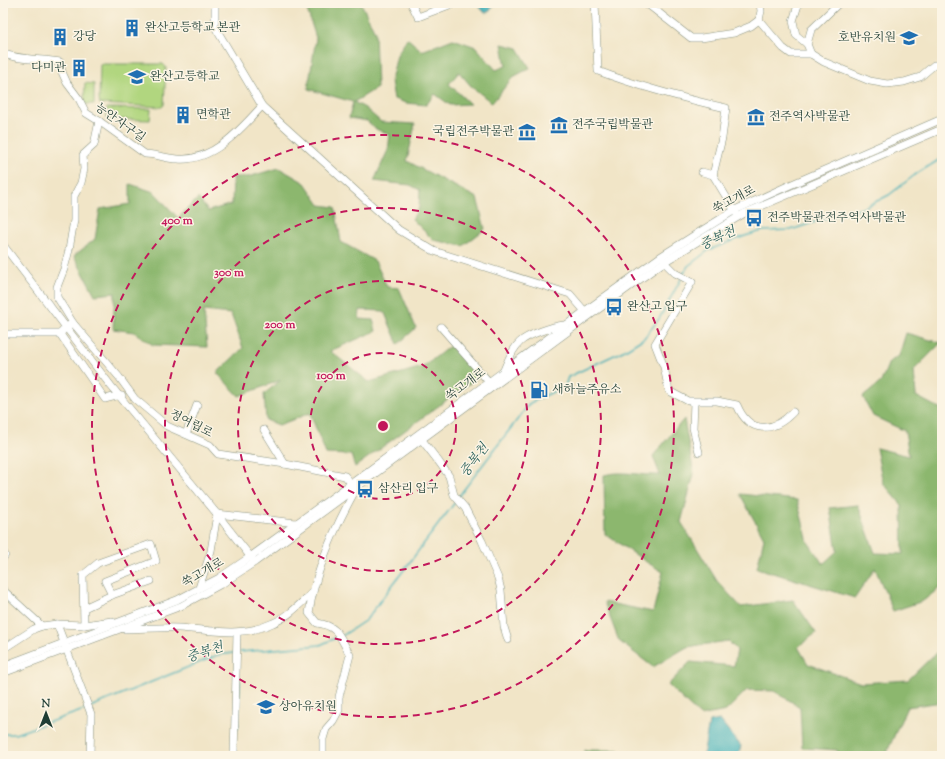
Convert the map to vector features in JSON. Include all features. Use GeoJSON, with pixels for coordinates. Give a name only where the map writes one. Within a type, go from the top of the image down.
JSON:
{"type":"FeatureCollection","features":[{"type":"Feature","properties":{"kind":"street"},"geometry":{"type":"LineString","coordinates":[[215,3],[215,27],[262,106],[399,230],[434,251],[570,294],[587,313]]}},
{"type":"Feature","properties":{"kind":"street"},"geometry":{"type":"LineString","coordinates":[[411,3],[418,17],[452,4]]}},
{"type":"Feature","properties":{"kind":"street"},"geometry":{"type":"LineString","coordinates":[[595,3],[598,71],[633,85],[688,100],[726,108],[722,138],[713,175]]}},
{"type":"Feature","properties":{"kind":"street"},"geometry":{"type":"LineString","coordinates":[[643,3],[650,6],[691,38],[734,33],[752,26],[759,20],[761,11],[760,3]]}},
{"type":"Feature","properties":{"kind":"street"},"geometry":{"type":"LineString","coordinates":[[807,44],[811,30],[839,3]]}},
{"type":"Feature","properties":{"kind":"street"},"geometry":{"type":"LineString","coordinates":[[798,5],[793,21],[796,35],[807,44],[811,54]]}},
{"type":"Feature","properties":{"kind":"street"},"geometry":{"type":"LineString","coordinates":[[759,20],[783,48],[791,54],[811,54],[824,62],[870,81],[887,84],[904,82],[920,77],[934,66],[942,64]]}},
{"type":"Feature","properties":{"kind":"street","name":"능안자구길"},"geometry":{"type":"LineString","coordinates":[[3,53],[38,60],[60,62],[62,72],[67,83],[79,99],[86,113],[145,154],[188,159],[211,153],[242,128],[262,106]]}},
{"type":"Feature","properties":{"kind":"street","name":"쑥고개로"},"geometry":{"type":"LineString","coordinates":[[3,666],[118,630],[180,606],[223,583],[296,524],[422,440],[660,257],[790,185],[942,119]]}},
{"type":"Feature","properties":{"kind":"street","name":"정여립로"},"geometry":{"type":"LineString","coordinates":[[99,121],[94,146],[83,154],[84,169],[81,183],[74,196],[74,220],[69,250],[57,287],[58,297],[73,323],[119,377],[135,399],[167,426],[210,445],[218,454],[285,464],[345,476],[354,486]]}},
{"type":"Feature","properties":{"kind":"street","name":"쑥고개로"},"geometry":{"type":"LineString","coordinates":[[3,673],[124,620],[177,600],[252,560],[354,486],[489,382],[568,324],[737,214],[750,210],[942,129]]}},
{"type":"Feature","properties":{"kind":"street"},"geometry":{"type":"LineString","coordinates":[[702,172],[713,175],[737,214]]}},
{"type":"Feature","properties":{"kind":"street"},"geometry":{"type":"LineString","coordinates":[[3,245],[119,396],[218,514],[252,560]]}},
{"type":"Feature","properties":{"kind":"street"},"geometry":{"type":"LineString","coordinates":[[664,262],[675,273],[692,282],[655,344],[664,367],[669,391],[688,401],[717,401],[737,405],[742,416],[750,424],[762,427],[773,426],[786,420],[793,412]]}},
{"type":"Feature","properties":{"kind":"street"},"geometry":{"type":"LineString","coordinates":[[3,334],[60,334],[66,327],[73,323]]}},
{"type":"Feature","properties":{"kind":"street"},"geometry":{"type":"LineString","coordinates":[[503,372],[510,355],[520,342],[535,334],[568,324]]}},
{"type":"Feature","properties":{"kind":"street"},"geometry":{"type":"LineString","coordinates":[[442,327],[489,382]]}},
{"type":"Feature","properties":{"kind":"street"},"geometry":{"type":"LineString","coordinates":[[60,334],[105,398],[119,396],[135,399]]}},
{"type":"Feature","properties":{"kind":"street"},"geometry":{"type":"LineString","coordinates":[[694,402],[693,428],[699,452]]}},
{"type":"Feature","properties":{"kind":"street"},"geometry":{"type":"LineString","coordinates":[[186,434],[198,405]]}},
{"type":"Feature","properties":{"kind":"street"},"geometry":{"type":"LineString","coordinates":[[264,430],[285,464]]}},
{"type":"Feature","properties":{"kind":"street"},"geometry":{"type":"LineString","coordinates":[[422,440],[449,476],[454,495],[462,505],[482,541],[498,578],[501,590],[504,627],[508,640]]}},
{"type":"Feature","properties":{"kind":"street"},"geometry":{"type":"LineString","coordinates":[[322,756],[322,738],[339,710],[339,697],[350,655],[336,630],[326,624],[317,623],[309,613],[312,594],[337,524],[354,486]]}},
{"type":"Feature","properties":{"kind":"street"},"geometry":{"type":"LineString","coordinates":[[218,514],[296,524]]}},
{"type":"Feature","properties":{"kind":"street"},"geometry":{"type":"LineString","coordinates":[[199,588],[211,551],[218,514]]}},
{"type":"Feature","properties":{"kind":"street"},"geometry":{"type":"LineString","coordinates":[[84,625],[83,575],[98,563],[151,544],[156,560],[105,581],[112,595]]}},
{"type":"Feature","properties":{"kind":"street"},"geometry":{"type":"LineString","coordinates":[[3,552],[6,555],[3,558]]}},
{"type":"Feature","properties":{"kind":"street"},"geometry":{"type":"LineString","coordinates":[[84,608],[112,595],[151,581]]}},
{"type":"Feature","properties":{"kind":"street"},"geometry":{"type":"LineString","coordinates":[[3,590],[42,626]]}},
{"type":"Feature","properties":{"kind":"street"},"geometry":{"type":"LineString","coordinates":[[118,630],[177,628],[237,633],[255,630],[273,623],[287,615],[312,594]]}},
{"type":"Feature","properties":{"kind":"street"},"geometry":{"type":"LineString","coordinates":[[3,649],[34,629],[42,626],[57,624],[84,625],[124,620]]}},
{"type":"Feature","properties":{"kind":"street"},"geometry":{"type":"LineString","coordinates":[[57,624],[90,712],[90,756]]}},
{"type":"Feature","properties":{"kind":"street"},"geometry":{"type":"LineString","coordinates":[[234,756],[237,633]]}},
{"type":"Feature","properties":{"kind":"green space"},"geometry":{"type":"Polygon","coordinates":[[[305,3],[361,3],[375,32],[377,88],[354,102],[365,108],[381,122],[415,124],[407,161],[477,198],[485,229],[463,246],[433,240],[412,219],[419,208],[420,190],[410,185],[374,181],[388,150],[390,135],[376,129],[367,121],[349,118],[353,102],[308,89],[316,38],[305,3]]]}},
{"type":"Feature","properties":{"kind":"green space"},"geometry":{"type":"Polygon","coordinates":[[[407,38],[422,51],[453,39],[476,47],[496,70],[506,66],[502,44],[518,48],[530,68],[513,77],[492,103],[471,86],[459,72],[449,84],[470,104],[450,105],[435,94],[426,105],[406,103],[394,99],[391,81],[397,55],[407,38]]]}},
{"type":"Feature","properties":{"kind":"green space"},"geometry":{"type":"Polygon","coordinates":[[[101,64],[163,64],[166,67],[164,105],[162,107],[100,104],[101,64]]]}},
{"type":"Feature","properties":{"kind":"green space"},"geometry":{"type":"Polygon","coordinates":[[[85,83],[94,84],[94,104],[84,104],[85,83]]]}},
{"type":"Feature","properties":{"kind":"green space"},"geometry":{"type":"Polygon","coordinates":[[[107,108],[151,109],[150,120],[107,119],[107,108]]]}},
{"type":"Feature","properties":{"kind":"green space"},"geometry":{"type":"Polygon","coordinates":[[[279,168],[305,183],[320,205],[335,207],[341,242],[375,261],[387,287],[399,288],[416,328],[398,344],[384,311],[360,310],[359,319],[373,320],[376,331],[330,351],[369,382],[423,367],[450,346],[481,375],[355,467],[351,455],[326,454],[310,413],[279,425],[266,420],[264,394],[281,380],[239,396],[217,373],[243,348],[231,314],[204,311],[207,347],[153,345],[134,332],[113,329],[115,293],[95,295],[74,256],[95,239],[100,209],[130,204],[130,184],[154,192],[178,218],[198,198],[208,211],[232,204],[233,177],[248,177],[279,168]]]}},
{"type":"Feature","properties":{"kind":"green space"},"geometry":{"type":"Polygon","coordinates":[[[906,333],[941,343],[914,370],[916,396],[942,410],[942,586],[923,601],[893,611],[875,568],[855,598],[757,568],[764,538],[740,494],[797,500],[808,542],[823,564],[837,551],[830,508],[858,505],[875,553],[903,554],[902,505],[883,483],[876,448],[909,456],[905,431],[873,416],[863,397],[881,382],[889,362],[899,356],[906,333]]]}},
{"type":"Feature","properties":{"kind":"green space"},"geometry":{"type":"Polygon","coordinates":[[[684,419],[694,474],[681,522],[717,581],[741,607],[793,600],[816,633],[798,647],[808,664],[861,683],[908,680],[942,647],[942,702],[907,707],[887,752],[888,756],[839,756],[837,750],[802,748],[800,707],[774,691],[747,690],[726,711],[700,716],[668,685],[690,662],[734,666],[737,650],[728,641],[687,647],[653,667],[619,641],[604,602],[653,612],[663,572],[605,534],[604,475],[625,473],[660,475],[653,456],[684,419]]]}},
{"type":"Feature","properties":{"kind":"green space"},"geometry":{"type":"Polygon","coordinates":[[[585,750],[618,750],[625,756],[585,756],[585,750]]]}},
{"type":"Feature","properties":{"kind":"water"},"geometry":{"type":"Polygon","coordinates":[[[472,3],[494,3],[490,11],[485,13],[478,5],[472,3]]]}},
{"type":"Feature","properties":{"kind":"water"},"geometry":{"type":"Polygon","coordinates":[[[720,720],[741,746],[738,756],[703,756],[709,722],[720,720]]]}},
{"type":"Feature","properties":{"kind":"waterway","name":"중복천"},"geometry":{"type":"LineString","coordinates":[[683,274],[688,266],[709,250],[745,236],[762,231],[791,230],[863,208],[889,195],[916,174],[942,158]]}},
{"type":"Feature","properties":{"kind":"waterway","name":"중복천"},"geometry":{"type":"LineString","coordinates":[[459,496],[530,403],[565,386],[568,377],[625,350],[644,338],[659,319],[681,279]]}},
{"type":"Feature","properties":{"kind":"waterway","name":"중복천"},"geometry":{"type":"LineString","coordinates":[[342,636],[366,620],[456,501]]}},
{"type":"Feature","properties":{"kind":"waterway","name":"중복천"},"geometry":{"type":"LineString","coordinates":[[240,652],[320,645],[338,637]]}},
{"type":"Feature","properties":{"kind":"waterway","name":"중복천"},"geometry":{"type":"LineString","coordinates":[[90,707],[218,655],[234,653]]}},
{"type":"Feature","properties":{"kind":"waterway"},"geometry":{"type":"LineString","coordinates":[[238,728],[240,681]]}},
{"type":"Feature","properties":{"kind":"waterway","name":"중복천"},"geometry":{"type":"LineString","coordinates":[[3,734],[15,734],[87,709]]}},
{"type":"Feature","properties":{"kind":"place","name":"완산고등학교 본관"},"geometry":{"type":"Point","coordinates":[132,28]}},
{"type":"Feature","properties":{"kind":"place","name":"강당"},"geometry":{"type":"Point","coordinates":[60,37]}},
{"type":"Feature","properties":{"kind":"place","name":"호반유치원"},"geometry":{"type":"Point","coordinates":[909,38]}},
{"type":"Feature","properties":{"kind":"place","name":"다미관"},"geometry":{"type":"Point","coordinates":[79,68]}},
{"type":"Feature","properties":{"kind":"place","name":"완산고등학교"},"geometry":{"type":"Point","coordinates":[137,77]}},
{"type":"Feature","properties":{"kind":"place","name":"면학관"},"geometry":{"type":"Point","coordinates":[183,115]}},
{"type":"Feature","properties":{"kind":"place","name":"전주역사박물관"},"geometry":{"type":"Point","coordinates":[756,117]}},
{"type":"Feature","properties":{"kind":"place","name":"전주국립박물관"},"geometry":{"type":"Point","coordinates":[559,125]}},
{"type":"Feature","properties":{"kind":"place","name":"국립전주박물관"},"geometry":{"type":"Point","coordinates":[527,132]}},
{"type":"Feature","properties":{"kind":"place","name":"전주박물관전주역사박물관"},"geometry":{"type":"Point","coordinates":[754,218]}},
{"type":"Feature","properties":{"kind":"place","name":"완산고 입구"},"geometry":{"type":"Point","coordinates":[614,307]}},
{"type":"Feature","properties":{"kind":"place","name":"새하늘주유소"},"geometry":{"type":"Point","coordinates":[539,390]}},
{"type":"Feature","properties":{"kind":"place","name":"삼산리 입구"},"geometry":{"type":"Point","coordinates":[365,489]}},
{"type":"Feature","properties":{"kind":"place","name":"상아유치원"},"geometry":{"type":"Point","coordinates":[266,707]}}]}
